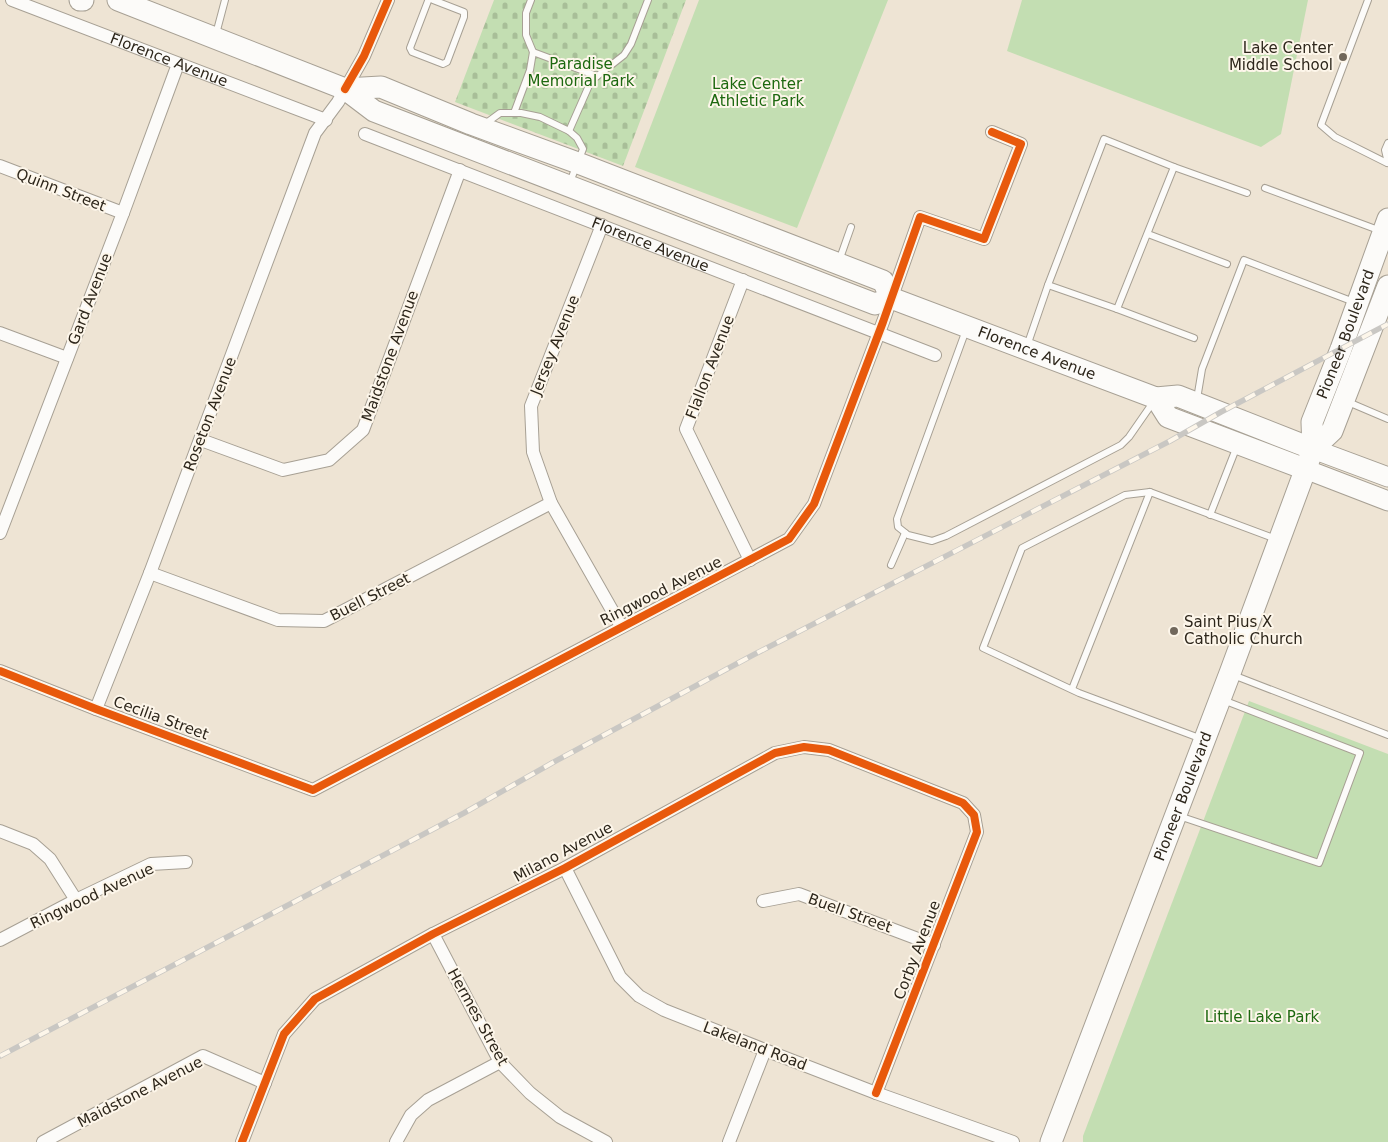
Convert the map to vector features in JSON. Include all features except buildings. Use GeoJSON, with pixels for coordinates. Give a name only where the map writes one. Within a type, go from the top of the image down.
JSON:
{"type":"FeatureCollection","features":[{"type":"Feature","properties":{"kind":"main road","name":"Florence Avenue"},"geometry":{"type":"LineString","coordinates":[[129,2],[346,89],[374,111],[875,304],[891,298],[1156,398],[1178,396],[1388,477]]}},
{"type":"Feature","properties":{"kind":"main road","name":"Florence Avenue"},"geometry":{"type":"LineString","coordinates":[[346,89],[381,87],[470,124],[578,163],[884,281],[891,298]]}},
{"type":"Feature","properties":{"kind":"main road","name":"Pioneer Boulevard"},"geometry":{"type":"LineString","coordinates":[[1051,1142],[1230,674],[1313,449],[1312,422],[1386,225]]}},
{"type":"Feature","properties":{"kind":"main road","name":"Pioneer Boulevard"},"geometry":{"type":"LineString","coordinates":[[1313,449],[1332,431],[1388,286]]}},
{"type":"Feature","properties":{"kind":"main road"},"geometry":{"type":"LineString","coordinates":[[1156,398],[1168,417],[1388,501]]}},
{"type":"Feature","properties":{"kind":"street","name":"Florence Avenue"},"geometry":{"type":"LineString","coordinates":[[12,0],[326,120]]}},
{"type":"Feature","properties":{"kind":"street"},"geometry":{"type":"LineString","coordinates":[[346,89],[364,56],[388,0]]}},
{"type":"Feature","properties":{"kind":"street","name":"Gard Avenue"},"geometry":{"type":"LineString","coordinates":[[0,533],[6,501],[67,358],[178,64]]}},
{"type":"Feature","properties":{"kind":"street","name":"Roseton Avenue"},"geometry":{"type":"LineString","coordinates":[[96,708],[150,573],[315,133],[326,120],[346,89]]}},
{"type":"Feature","properties":{"kind":"street","name":"Ringwood Avenue"},"geometry":{"type":"LineString","coordinates":[[313,790],[789,539],[814,504],[879,333],[920,217],[984,240],[1021,144],[992,132]]}},
{"type":"Feature","properties":{"kind":"street","name":"Florence Avenue"},"geometry":{"type":"LineString","coordinates":[[365,134],[935,355]]}},
{"type":"Feature","properties":{"kind":"street","name":"Quinn Street"},"geometry":{"type":"LineString","coordinates":[[0,166],[123,213]]}},
{"type":"Feature","properties":{"kind":"street","name":"Maidstone Avenue"},"geometry":{"type":"LineString","coordinates":[[200,440],[283,470],[329,460],[363,430],[460,170]]}},
{"type":"Feature","properties":{"kind":"street","name":"Jersey Avenue"},"geometry":{"type":"LineString","coordinates":[[602,225],[531,406],[533,452],[551,503],[621,626]]}},
{"type":"Feature","properties":{"kind":"street","name":"Flallon Avenue"},"geometry":{"type":"LineString","coordinates":[[743,280],[686,429],[750,560]]}},
{"type":"Feature","properties":{"kind":"street"},"geometry":{"type":"LineString","coordinates":[[0,333],[67,358]]}},
{"type":"Feature","properties":{"kind":"street","name":"Buell Street"},"geometry":{"type":"LineString","coordinates":[[150,573],[278,620],[324,621],[551,503]]}},
{"type":"Feature","properties":{"kind":"street","name":"Cecilia Street"},"geometry":{"type":"LineString","coordinates":[[0,671],[313,790]]}},
{"type":"Feature","properties":{"kind":"street","name":"Milano Avenue"},"geometry":{"type":"LineString","coordinates":[[242,1142],[284,1034],[315,999],[433,934],[565,868],[775,753],[804,747],[829,750],[963,803],[974,816]]}},
{"type":"Feature","properties":{"kind":"street","name":"Corby Avenue"},"geometry":{"type":"LineString","coordinates":[[876,1093],[977,832],[974,816]]}},
{"type":"Feature","properties":{"kind":"street"},"geometry":{"type":"LineString","coordinates":[[0,831],[33,844],[50,859],[76,900]]}},
{"type":"Feature","properties":{"kind":"street","name":"Ringwood Avenue"},"geometry":{"type":"LineString","coordinates":[[0,940],[76,900],[151,864],[186,862]]}},
{"type":"Feature","properties":{"kind":"street","name":"Lakeland Road"},"geometry":{"type":"LineString","coordinates":[[565,868],[620,978],[639,996],[664,1010],[764,1050],[876,1093],[1013,1142]]}},
{"type":"Feature","properties":{"kind":"street","name":"Buell Street"},"geometry":{"type":"LineString","coordinates":[[763,901],[799,894],[934,945]]}},
{"type":"Feature","properties":{"kind":"street","name":"Hermes Street"},"geometry":{"type":"LineString","coordinates":[[433,934],[500,1062],[530,1093],[560,1117],[606,1142]]}},
{"type":"Feature","properties":{"kind":"street"},"geometry":{"type":"LineString","coordinates":[[729,1142],[764,1050]]}},
{"type":"Feature","properties":{"kind":"street","name":"Maidstone Avenue"},"geometry":{"type":"LineString","coordinates":[[43,1142],[203,1056],[265,1083]]}},
{"type":"Feature","properties":{"kind":"street"},"geometry":{"type":"LineString","coordinates":[[396,1142],[411,1115],[428,1100],[500,1062]]}},
{"type":"Feature","properties":{"kind":"lane"},"geometry":{"type":"LineString","coordinates":[[215,38],[225,0]]}},
{"type":"Feature","properties":{"kind":"lane"},"geometry":{"type":"LineString","coordinates":[[430,0],[464,12],[464,17],[447,62],[443,64],[412,52],[410,48],[430,0]]}},
{"type":"Feature","properties":{"kind":"lane"},"geometry":{"type":"LineString","coordinates":[[514,113],[530,70],[534,52],[526,35],[526,13],[531,0]]}},
{"type":"Feature","properties":{"kind":"lane"},"geometry":{"type":"LineString","coordinates":[[569,131],[591,81],[624,55],[631,44],[648,0]]}},
{"type":"Feature","properties":{"kind":"lane"},"geometry":{"type":"LineString","coordinates":[[1368,0],[1321,125],[1335,138],[1388,163]]}},
{"type":"Feature","properties":{"kind":"lane"},"geometry":{"type":"LineString","coordinates":[[534,52],[597,76]]}},
{"type":"Feature","properties":{"kind":"lane"},"geometry":{"type":"LineString","coordinates":[[470,124],[484,124],[500,113],[514,113],[540,117],[569,131],[577,138],[583,149],[568,186]]}},
{"type":"Feature","properties":{"kind":"lane"},"geometry":{"type":"LineString","coordinates":[[1027,348],[1048,285],[1104,139],[1174,167],[1247,192]]}},
{"type":"Feature","properties":{"kind":"lane"},"geometry":{"type":"LineString","coordinates":[[1388,143],[1385,150],[1388,163]]}},
{"type":"Feature","properties":{"kind":"lane"},"geometry":{"type":"LineString","coordinates":[[1118,309],[1174,167]]}},
{"type":"Feature","properties":{"kind":"lane"},"geometry":{"type":"LineString","coordinates":[[1266,188],[1386,225]]}},
{"type":"Feature","properties":{"kind":"lane"},"geometry":{"type":"LineString","coordinates":[[838,263],[852,227]]}},
{"type":"Feature","properties":{"kind":"lane"},"geometry":{"type":"LineString","coordinates":[[1148,234],[1227,264]]}},
{"type":"Feature","properties":{"kind":"lane"},"geometry":{"type":"LineString","coordinates":[[1196,403],[1202,370],[1244,260],[1357,303]]}},
{"type":"Feature","properties":{"kind":"lane"},"geometry":{"type":"LineString","coordinates":[[1048,285],[1194,338]]}},
{"type":"Feature","properties":{"kind":"lane"},"geometry":{"type":"LineString","coordinates":[[968,327],[897,519],[898,528],[908,535],[932,542],[1121,445],[1129,437],[1156,398]]}},
{"type":"Feature","properties":{"kind":"lane"},"geometry":{"type":"LineString","coordinates":[[1344,401],[1388,417]]}},
{"type":"Feature","properties":{"kind":"lane"},"geometry":{"type":"LineString","coordinates":[[1210,515],[1238,443]]}},
{"type":"Feature","properties":{"kind":"lane"},"geometry":{"type":"LineString","coordinates":[[1072,690],[1150,492]]}},
{"type":"Feature","properties":{"kind":"lane"},"geometry":{"type":"LineString","coordinates":[[1204,740],[1072,690],[983,648],[1022,548],[1125,495],[1150,492],[1279,541]]}},
{"type":"Feature","properties":{"kind":"lane"},"geometry":{"type":"LineString","coordinates":[[891,565],[905,533]]}},
{"type":"Feature","properties":{"kind":"lane"},"geometry":{"type":"LineString","coordinates":[[1230,674],[1388,735]]}},
{"type":"Feature","properties":{"kind":"lane"},"geometry":{"type":"LineString","coordinates":[[1175,815],[1318,863],[1360,753],[1220,699]]}},
{"type":"Feature","properties":{"kind":"green space","name":"Paradise Memorial Park"},"geometry":{"type":"Polygon","coordinates":[[[494,0],[686,0],[623,166],[455,102],[494,0]]]}},
{"type":"Feature","properties":{"kind":"green space","name":"Lake Center Athletic Park"},"geometry":{"type":"Polygon","coordinates":[[[699,0],[888,0],[797,228],[635,167],[699,0]]]}},
{"type":"Feature","properties":{"kind":"green space"},"geometry":{"type":"Polygon","coordinates":[[[1022,0],[1308,0],[1281,134],[1261,147],[1007,51],[1022,0]]]}},
{"type":"Feature","properties":{"kind":"green space","name":"Little Lake Park"},"geometry":{"type":"Polygon","coordinates":[[[1249,701],[1388,754],[1388,1142],[1083,1142],[1083,1136],[1249,701]]]}},
{"type":"Feature","properties":{"kind":"railway"},"geometry":{"type":"LineString","coordinates":[[0,1056],[464,813],[552,763],[753,655],[1170,441],[1388,324]]}},
{"type":"Feature","properties":{"kind":"cycle path"},"geometry":{"type":"LineString","coordinates":[[345,89],[364,56],[388,0]]}},
{"type":"Feature","properties":{"kind":"cycle path"},"geometry":{"type":"LineString","coordinates":[[0,671],[313,790],[789,539],[814,504],[883,322],[920,217],[984,239],[1021,144],[992,132]]}},
{"type":"Feature","properties":{"kind":"cycle path"},"geometry":{"type":"LineString","coordinates":[[242,1142],[284,1034],[315,999],[433,934],[565,868],[775,753],[804,747],[829,750],[963,803],[974,815],[977,832],[876,1093]]}},
{"type":"Feature","properties":{"kind":"place","name":"Lake Center Middle School"},"geometry":{"type":"Point","coordinates":[1343,57]}},
{"type":"Feature","properties":{"kind":"place","name":"Saint Pius X Catholic Church"},"geometry":{"type":"Point","coordinates":[1174,631]}}]}
